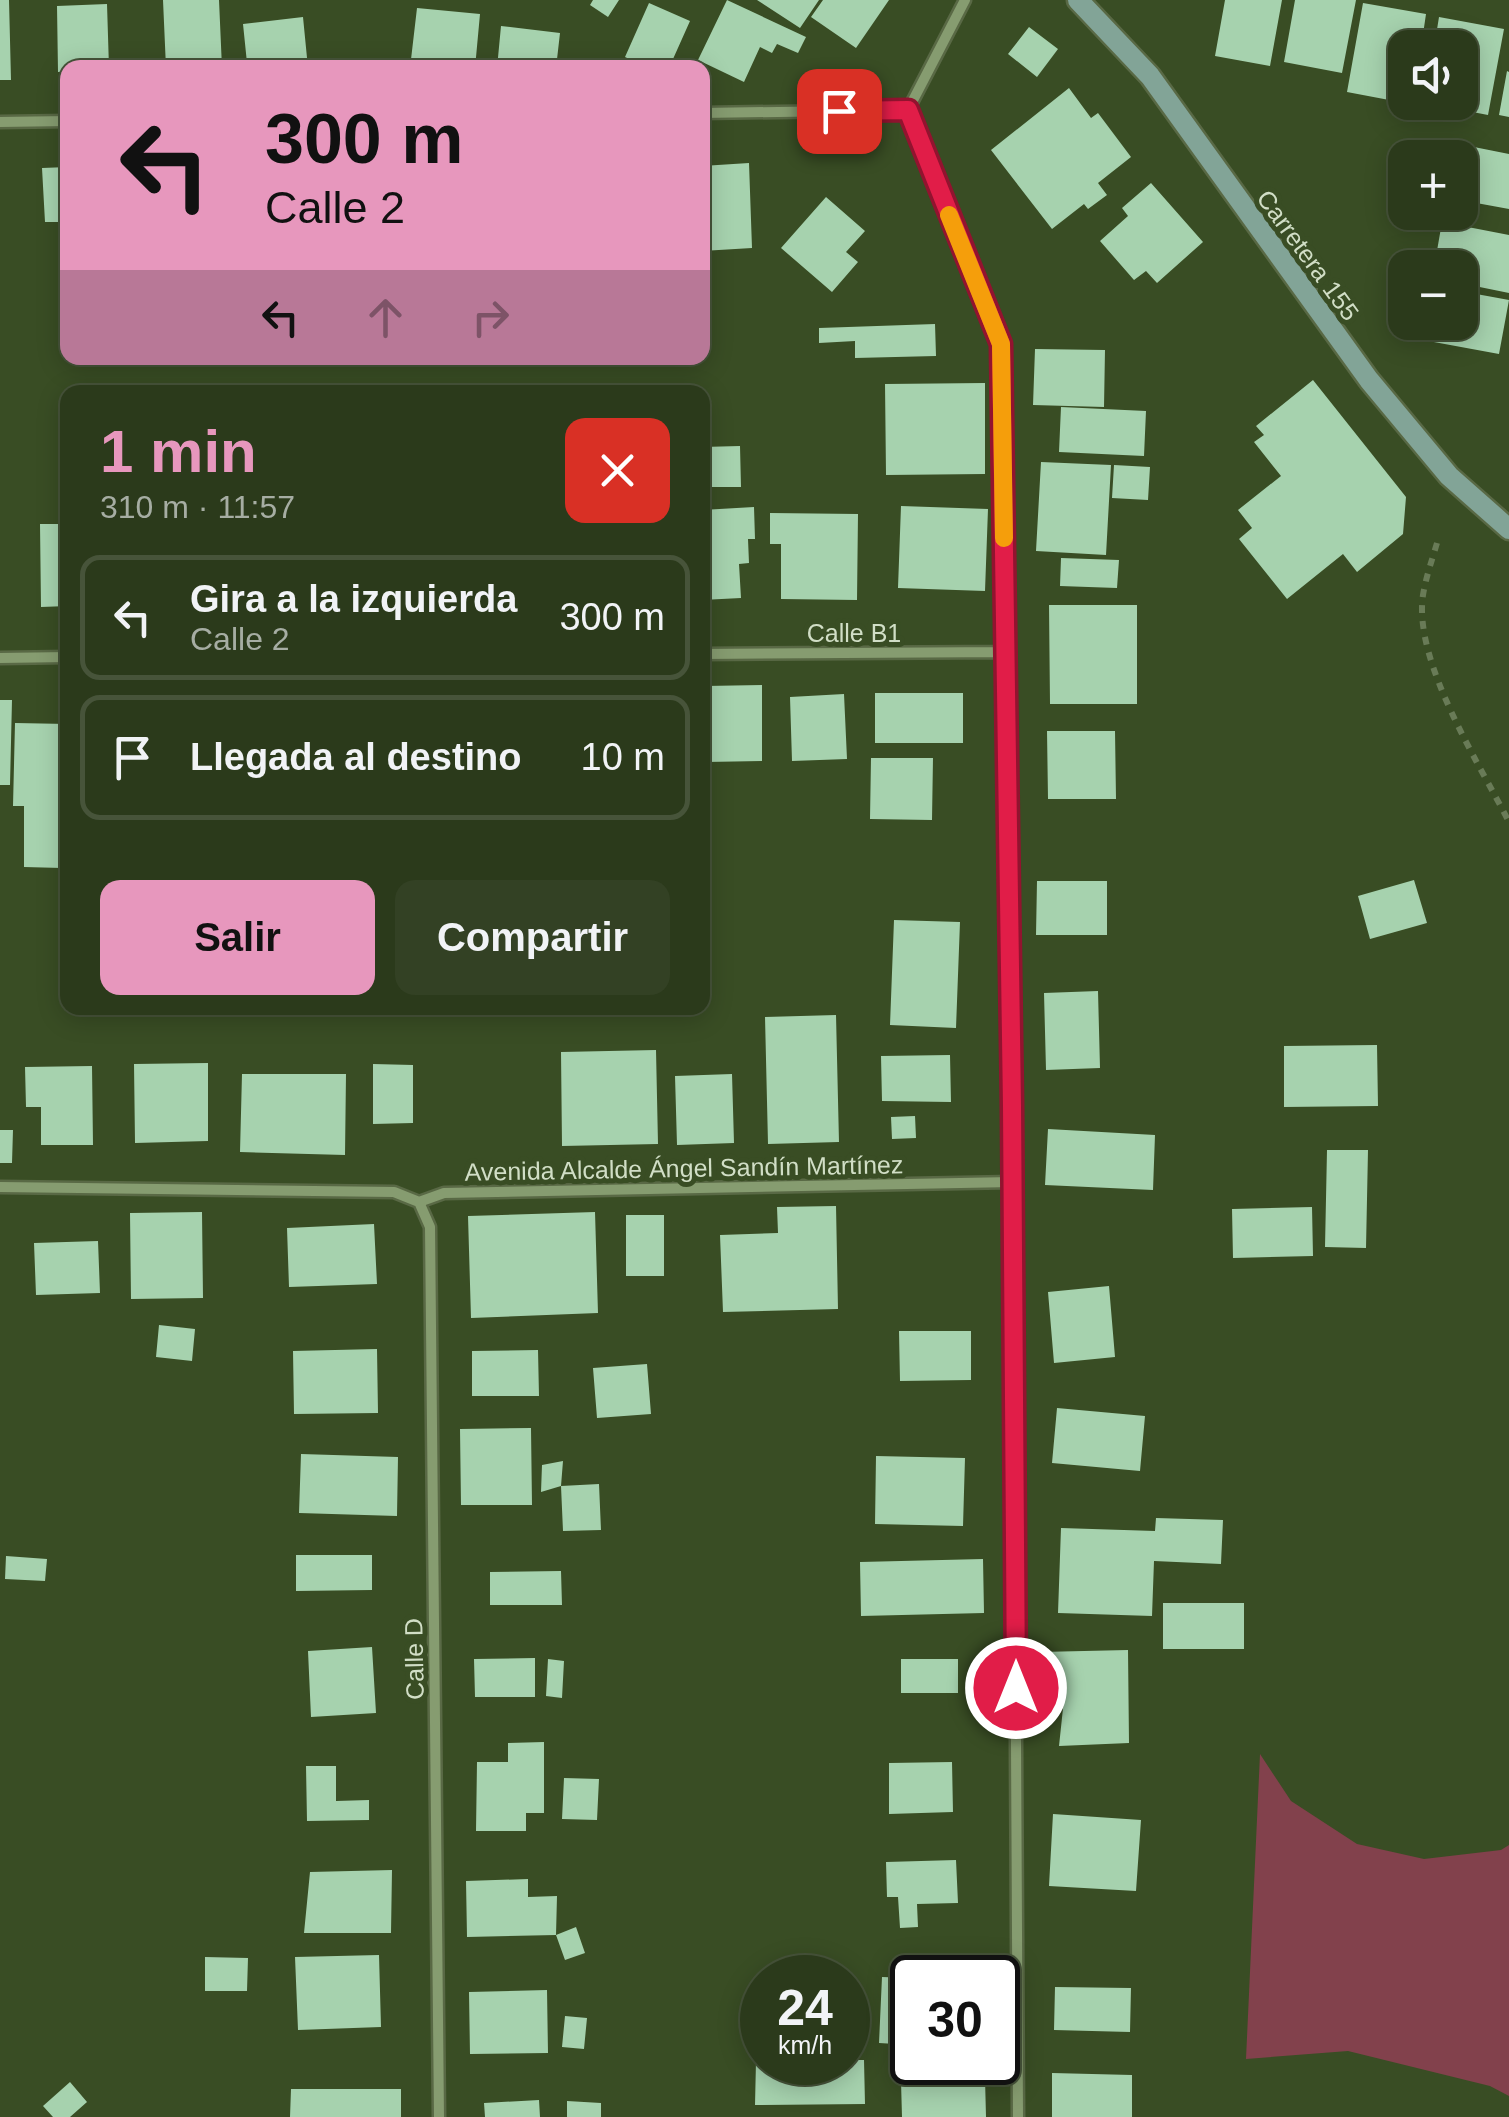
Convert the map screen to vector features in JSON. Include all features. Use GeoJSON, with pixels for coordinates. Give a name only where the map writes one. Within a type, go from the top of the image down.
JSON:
{"type":"FeatureCollection","features":[{"type":"Feature","properties":{"kind":"street"},"geometry":{"type":"LineString","coordinates":[[965,0],[908,110],[1001,344],[1018,2117]]}},
{"type":"Feature","properties":{"kind":"street","name":"Carretera 155"},"geometry":{"type":"LineString","coordinates":[[1078,0],[1150,76],[1369,380],[1449,476],[1509,529]]}},
{"type":"Feature","properties":{"kind":"street"},"geometry":{"type":"LineString","coordinates":[[710,113],[908,110]]}},
{"type":"Feature","properties":{"kind":"street"},"geometry":{"type":"LineString","coordinates":[[0,122],[60,121]]}},
{"type":"Feature","properties":{"kind":"street","name":"Calle B1"},"geometry":{"type":"LineString","coordinates":[[710,654],[1006,652]]}},
{"type":"Feature","properties":{"kind":"street"},"geometry":{"type":"LineString","coordinates":[[0,658],[60,658]]}},
{"type":"Feature","properties":{"kind":"street","name":"Avenida Alcalde Ángel Sandín Martínez"},"geometry":{"type":"LineString","coordinates":[[0,1187],[394,1192],[419,1202],[444,1193],[1012,1182]]}},
{"type":"Feature","properties":{"kind":"street","name":"Calle D"},"geometry":{"type":"LineString","coordinates":[[419,1202],[430,1227],[439,2117]]}},
{"type":"Feature","properties":{"kind":"path"},"geometry":{"type":"LineString","coordinates":[[1437,542],[1423,597],[1425,644],[1444,694],[1509,822]]}},
{"type":"Feature","properties":{"kind":"shaded area"},"geometry":{"type":"Polygon","coordinates":[[[1260,1754],[1291,1801],[1357,1844],[1424,1859],[1501,1850],[1509,1845],[1509,2096],[1490,2086],[1348,2051],[1246,2059],[1260,1754]]]}},
{"type":"Feature","properties":{"kind":"building"},"geometry":{"type":"Polygon","coordinates":[[[0,0],[9,0],[11,80],[0,80],[0,0]]]}},
{"type":"Feature","properties":{"kind":"building"},"geometry":{"type":"Polygon","coordinates":[[[163,0],[219,0],[222,60],[166,60],[163,0]]]}},
{"type":"Feature","properties":{"kind":"building"},"geometry":{"type":"Polygon","coordinates":[[[593,0],[619,0],[608,17],[590,5],[593,0]]]}},
{"type":"Feature","properties":{"kind":"building"},"geometry":{"type":"Polygon","coordinates":[[[727,0],[806,37],[798,53],[777,44],[772,53],[760,47],[744,82],[710,66],[710,60],[698,60],[727,0]]]}},
{"type":"Feature","properties":{"kind":"building"},"geometry":{"type":"Polygon","coordinates":[[[757,0],[819,0],[800,28],[757,0]]]}},
{"type":"Feature","properties":{"kind":"building"},"geometry":{"type":"Polygon","coordinates":[[[823,0],[889,0],[856,48],[811,17],[823,0]]]}},
{"type":"Feature","properties":{"kind":"building"},"geometry":{"type":"Polygon","coordinates":[[[1225,0],[1282,0],[1270,66],[1215,56],[1225,0]]]}},
{"type":"Feature","properties":{"kind":"building"},"geometry":{"type":"Polygon","coordinates":[[[1295,0],[1356,0],[1342,73],[1284,62],[1295,0]]]}},
{"type":"Feature","properties":{"kind":"building"},"geometry":{"type":"Polygon","coordinates":[[[649,3],[690,21],[673,60],[625,57],[649,3]]]}},
{"type":"Feature","properties":{"kind":"building"},"geometry":{"type":"Polygon","coordinates":[[[1363,3],[1426,14],[1424,30],[1388,30],[1388,100],[1347,92],[1363,3]]]}},
{"type":"Feature","properties":{"kind":"building"},"geometry":{"type":"Polygon","coordinates":[[[107,4],[109,60],[60,60],[58,72],[57,6],[107,4]]]}},
{"type":"Feature","properties":{"kind":"building"},"geometry":{"type":"Polygon","coordinates":[[[417,8],[480,14],[476,60],[411,60],[417,8]]]}},
{"type":"Feature","properties":{"kind":"building"},"geometry":{"type":"Polygon","coordinates":[[[303,17],[307,60],[247,60],[243,24],[303,17]]]}},
{"type":"Feature","properties":{"kind":"building"},"geometry":{"type":"Polygon","coordinates":[[[1439,17],[1504,29],[1488,115],[1478,113],[1478,30],[1437,30],[1439,17]]]}},
{"type":"Feature","properties":{"kind":"building"},"geometry":{"type":"Polygon","coordinates":[[[501,26],[560,33],[557,60],[498,60],[501,26]]]}},
{"type":"Feature","properties":{"kind":"building"},"geometry":{"type":"Polygon","coordinates":[[[1029,27],[1058,49],[1037,77],[1008,54],[1029,27]]]}},
{"type":"Feature","properties":{"kind":"building"},"geometry":{"type":"Polygon","coordinates":[[[1509,72],[1509,117],[1499,115],[1509,72]]]}},
{"type":"Feature","properties":{"kind":"building"},"geometry":{"type":"Polygon","coordinates":[[[1069,88],[1091,118],[1098,113],[1131,157],[1098,183],[1107,195],[1088,209],[1084,204],[1052,229],[991,150],[1069,88]]]}},
{"type":"Feature","properties":{"kind":"building"},"geometry":{"type":"Polygon","coordinates":[[[1478,148],[1509,154],[1509,209],[1478,203],[1478,148]]]}},
{"type":"Feature","properties":{"kind":"building"},"geometry":{"type":"Polygon","coordinates":[[[749,163],[752,248],[710,251],[710,165],[749,163]]]}},
{"type":"Feature","properties":{"kind":"building"},"geometry":{"type":"Polygon","coordinates":[[[60,167],[60,222],[45,222],[42,168],[60,167]]]}},
{"type":"Feature","properties":{"kind":"building"},"geometry":{"type":"Polygon","coordinates":[[[1151,183],[1203,242],[1157,283],[1146,271],[1134,280],[1100,241],[1128,216],[1122,208],[1151,183]]]}},
{"type":"Feature","properties":{"kind":"building"},"geometry":{"type":"Polygon","coordinates":[[[826,197],[865,231],[846,252],[858,262],[832,292],[781,248],[826,197]]]}},
{"type":"Feature","properties":{"kind":"building"},"geometry":{"type":"Polygon","coordinates":[[[1478,229],[1509,235],[1509,293],[1478,287],[1478,250],[1437,250],[1441,230],[1478,229]]]}},
{"type":"Feature","properties":{"kind":"building"},"geometry":{"type":"Polygon","coordinates":[[[1478,294],[1509,300],[1499,354],[1423,340],[1478,340],[1478,294]]]}},
{"type":"Feature","properties":{"kind":"building"},"geometry":{"type":"Polygon","coordinates":[[[935,324],[936,356],[855,358],[855,341],[819,343],[819,328],[935,324]]]}},
{"type":"Feature","properties":{"kind":"building"},"geometry":{"type":"Polygon","coordinates":[[[1035,349],[1105,350],[1104,407],[1033,405],[1035,349]]]}},
{"type":"Feature","properties":{"kind":"building"},"geometry":{"type":"Polygon","coordinates":[[[1313,380],[1406,497],[1403,534],[1357,572],[1343,554],[1287,599],[1239,539],[1252,528],[1238,510],[1281,476],[1254,442],[1264,435],[1256,426],[1313,380]]]}},
{"type":"Feature","properties":{"kind":"building"},"geometry":{"type":"Polygon","coordinates":[[[985,383],[985,474],[886,475],[885,384],[985,383]]]}},
{"type":"Feature","properties":{"kind":"building"},"geometry":{"type":"Polygon","coordinates":[[[1061,407],[1146,411],[1144,456],[1059,452],[1061,407]]]}},
{"type":"Feature","properties":{"kind":"building"},"geometry":{"type":"Polygon","coordinates":[[[740,446],[741,487],[710,487],[710,447],[740,446]]]}},
{"type":"Feature","properties":{"kind":"building"},"geometry":{"type":"Polygon","coordinates":[[[1041,462],[1111,465],[1106,555],[1036,551],[1041,462]]]}},
{"type":"Feature","properties":{"kind":"building"},"geometry":{"type":"Polygon","coordinates":[[[1114,465],[1150,467],[1148,500],[1112,498],[1114,465]]]}},
{"type":"Feature","properties":{"kind":"building"},"geometry":{"type":"Polygon","coordinates":[[[901,506],[988,509],[985,591],[898,588],[901,506]]]}},
{"type":"Feature","properties":{"kind":"building"},"geometry":{"type":"Polygon","coordinates":[[[754,507],[755,539],[748,539],[749,563],[739,564],[741,598],[710,600],[710,510],[754,507]]]}},
{"type":"Feature","properties":{"kind":"building"},"geometry":{"type":"Polygon","coordinates":[[[770,513],[858,514],[857,600],[781,599],[781,544],[770,544],[770,513]]]}},
{"type":"Feature","properties":{"kind":"building"},"geometry":{"type":"Polygon","coordinates":[[[40,524],[60,524],[60,606],[41,607],[40,524]]]}},
{"type":"Feature","properties":{"kind":"building"},"geometry":{"type":"Polygon","coordinates":[[[1061,558],[1119,560],[1117,588],[1060,586],[1061,558]]]}},
{"type":"Feature","properties":{"kind":"building"},"geometry":{"type":"Polygon","coordinates":[[[1049,605],[1137,605],[1137,704],[1050,704],[1049,605]]]}},
{"type":"Feature","properties":{"kind":"building"},"geometry":{"type":"Polygon","coordinates":[[[762,685],[762,761],[710,762],[710,686],[762,685]]]}},
{"type":"Feature","properties":{"kind":"building"},"geometry":{"type":"Polygon","coordinates":[[[875,693],[963,693],[963,743],[875,743],[875,693]]]}},
{"type":"Feature","properties":{"kind":"building"},"geometry":{"type":"Polygon","coordinates":[[[844,694],[847,759],[792,761],[790,697],[844,694]]]}},
{"type":"Feature","properties":{"kind":"building"},"geometry":{"type":"Polygon","coordinates":[[[0,700],[12,700],[10,785],[0,785],[0,700]]]}},
{"type":"Feature","properties":{"kind":"building"},"geometry":{"type":"Polygon","coordinates":[[[15,723],[60,724],[60,868],[24,867],[24,806],[13,806],[15,723]]]}},
{"type":"Feature","properties":{"kind":"building"},"geometry":{"type":"Polygon","coordinates":[[[1047,731],[1115,731],[1116,799],[1048,799],[1047,731]]]}},
{"type":"Feature","properties":{"kind":"building"},"geometry":{"type":"Polygon","coordinates":[[[871,758],[933,758],[932,820],[870,819],[871,758]]]}},
{"type":"Feature","properties":{"kind":"building"},"geometry":{"type":"Polygon","coordinates":[[[1414,880],[1427,923],[1370,939],[1358,896],[1414,880]]]}},
{"type":"Feature","properties":{"kind":"building"},"geometry":{"type":"Polygon","coordinates":[[[1037,881],[1107,881],[1107,935],[1036,935],[1037,881]]]}},
{"type":"Feature","properties":{"kind":"building"},"geometry":{"type":"Polygon","coordinates":[[[894,920],[960,922],[956,1028],[890,1025],[894,920]]]}},
{"type":"Feature","properties":{"kind":"building"},"geometry":{"type":"Polygon","coordinates":[[[1098,991],[1100,1068],[1046,1070],[1044,993],[1098,991]]]}},
{"type":"Feature","properties":{"kind":"building"},"geometry":{"type":"Polygon","coordinates":[[[836,1015],[839,1142],[768,1144],[765,1017],[836,1015]]]}},
{"type":"Feature","properties":{"kind":"building"},"geometry":{"type":"Polygon","coordinates":[[[1377,1045],[1378,1106],[1284,1107],[1284,1046],[1377,1045]]]}},
{"type":"Feature","properties":{"kind":"building"},"geometry":{"type":"Polygon","coordinates":[[[656,1050],[658,1144],[562,1146],[561,1052],[656,1050]]]}},
{"type":"Feature","properties":{"kind":"building"},"geometry":{"type":"Polygon","coordinates":[[[950,1055],[951,1102],[882,1101],[881,1056],[950,1055]]]}},
{"type":"Feature","properties":{"kind":"building"},"geometry":{"type":"Polygon","coordinates":[[[208,1063],[208,1141],[135,1143],[134,1064],[208,1063]]]}},
{"type":"Feature","properties":{"kind":"building"},"geometry":{"type":"Polygon","coordinates":[[[373,1064],[413,1065],[413,1123],[373,1124],[373,1064]]]}},
{"type":"Feature","properties":{"kind":"building"},"geometry":{"type":"Polygon","coordinates":[[[92,1066],[93,1145],[41,1145],[41,1107],[26,1107],[25,1067],[92,1066]]]}},
{"type":"Feature","properties":{"kind":"building"},"geometry":{"type":"Polygon","coordinates":[[[242,1074],[346,1074],[345,1155],[240,1152],[242,1074]]]}},
{"type":"Feature","properties":{"kind":"building"},"geometry":{"type":"Polygon","coordinates":[[[732,1074],[734,1143],[677,1145],[675,1076],[732,1074]]]}},
{"type":"Feature","properties":{"kind":"building"},"geometry":{"type":"Polygon","coordinates":[[[915,1116],[916,1138],[892,1139],[891,1117],[915,1116]]]}},
{"type":"Feature","properties":{"kind":"building"},"geometry":{"type":"Polygon","coordinates":[[[1048,1129],[1155,1135],[1153,1190],[1045,1185],[1048,1129]]]}},
{"type":"Feature","properties":{"kind":"building"},"geometry":{"type":"Polygon","coordinates":[[[0,1130],[13,1130],[12,1163],[0,1163],[0,1130]]]}},
{"type":"Feature","properties":{"kind":"building"},"geometry":{"type":"Polygon","coordinates":[[[1327,1150],[1368,1150],[1366,1248],[1325,1247],[1327,1150]]]}},
{"type":"Feature","properties":{"kind":"building"},"geometry":{"type":"Polygon","coordinates":[[[836,1206],[838,1309],[723,1312],[720,1235],[778,1233],[777,1207],[836,1206]]]}},
{"type":"Feature","properties":{"kind":"building"},"geometry":{"type":"Polygon","coordinates":[[[1312,1207],[1313,1256],[1233,1258],[1232,1209],[1312,1207]]]}},
{"type":"Feature","properties":{"kind":"building"},"geometry":{"type":"Polygon","coordinates":[[[202,1212],[203,1298],[131,1299],[130,1213],[202,1212]]]}},
{"type":"Feature","properties":{"kind":"building"},"geometry":{"type":"Polygon","coordinates":[[[595,1212],[598,1313],[471,1318],[468,1216],[595,1212]]]}},
{"type":"Feature","properties":{"kind":"building"},"geometry":{"type":"Polygon","coordinates":[[[626,1215],[664,1215],[664,1276],[626,1276],[626,1215]]]}},
{"type":"Feature","properties":{"kind":"building"},"geometry":{"type":"Polygon","coordinates":[[[374,1224],[377,1284],[289,1287],[287,1228],[374,1224]]]}},
{"type":"Feature","properties":{"kind":"building"},"geometry":{"type":"Polygon","coordinates":[[[98,1241],[100,1293],[36,1295],[34,1243],[98,1241]]]}},
{"type":"Feature","properties":{"kind":"building"},"geometry":{"type":"Polygon","coordinates":[[[1109,1286],[1115,1357],[1054,1363],[1048,1292],[1109,1286]]]}},
{"type":"Feature","properties":{"kind":"building"},"geometry":{"type":"Polygon","coordinates":[[[159,1325],[195,1329],[192,1361],[156,1357],[159,1325]]]}},
{"type":"Feature","properties":{"kind":"building"},"geometry":{"type":"Polygon","coordinates":[[[899,1331],[971,1331],[971,1380],[900,1381],[899,1331]]]}},
{"type":"Feature","properties":{"kind":"building"},"geometry":{"type":"Polygon","coordinates":[[[377,1349],[378,1413],[294,1414],[293,1351],[377,1349]]]}},
{"type":"Feature","properties":{"kind":"building"},"geometry":{"type":"Polygon","coordinates":[[[538,1350],[539,1396],[472,1396],[472,1351],[538,1350]]]}},
{"type":"Feature","properties":{"kind":"building"},"geometry":{"type":"Polygon","coordinates":[[[647,1364],[651,1414],[597,1418],[593,1368],[647,1364]]]}},
{"type":"Feature","properties":{"kind":"building"},"geometry":{"type":"Polygon","coordinates":[[[1057,1408],[1145,1416],[1140,1471],[1052,1463],[1057,1408]]]}},
{"type":"Feature","properties":{"kind":"building"},"geometry":{"type":"Polygon","coordinates":[[[531,1428],[532,1505],[461,1505],[460,1429],[531,1428]]]}},
{"type":"Feature","properties":{"kind":"building"},"geometry":{"type":"Polygon","coordinates":[[[301,1454],[398,1457],[397,1516],[299,1513],[301,1454]]]}},
{"type":"Feature","properties":{"kind":"building"},"geometry":{"type":"Polygon","coordinates":[[[876,1456],[965,1458],[963,1526],[875,1524],[876,1456]]]}},
{"type":"Feature","properties":{"kind":"building"},"geometry":{"type":"Polygon","coordinates":[[[563,1461],[561,1486],[541,1492],[542,1465],[563,1461]]]}},
{"type":"Feature","properties":{"kind":"building"},"geometry":{"type":"Polygon","coordinates":[[[599,1484],[601,1530],[563,1531],[561,1486],[599,1484]]]}},
{"type":"Feature","properties":{"kind":"building"},"geometry":{"type":"Polygon","coordinates":[[[1156,1518],[1223,1520],[1221,1564],[1154,1561],[1152,1616],[1058,1613],[1061,1528],[1155,1531],[1156,1518]]]}},
{"type":"Feature","properties":{"kind":"building"},"geometry":{"type":"Polygon","coordinates":[[[296,1555],[372,1555],[372,1590],[296,1591],[296,1555]]]}},
{"type":"Feature","properties":{"kind":"building"},"geometry":{"type":"Polygon","coordinates":[[[6,1556],[47,1559],[45,1581],[5,1579],[6,1556]]]}},
{"type":"Feature","properties":{"kind":"building"},"geometry":{"type":"Polygon","coordinates":[[[983,1559],[984,1613],[861,1616],[860,1562],[983,1559]]]}},
{"type":"Feature","properties":{"kind":"building"},"geometry":{"type":"Polygon","coordinates":[[[561,1571],[562,1605],[490,1605],[490,1572],[561,1571]]]}},
{"type":"Feature","properties":{"kind":"building"},"geometry":{"type":"Polygon","coordinates":[[[1163,1603],[1244,1603],[1244,1649],[1163,1649],[1163,1603]]]}},
{"type":"Feature","properties":{"kind":"building"},"geometry":{"type":"Polygon","coordinates":[[[372,1647],[376,1713],[311,1717],[308,1651],[372,1647]]]}},
{"type":"Feature","properties":{"kind":"building"},"geometry":{"type":"Polygon","coordinates":[[[1128,1650],[1129,1743],[1059,1746],[1064,1699],[1040,1699],[1040,1652],[1128,1650]]]}},
{"type":"Feature","properties":{"kind":"building"},"geometry":{"type":"Polygon","coordinates":[[[535,1658],[535,1697],[475,1697],[474,1659],[535,1658]]]}},
{"type":"Feature","properties":{"kind":"building"},"geometry":{"type":"Polygon","coordinates":[[[548,1659],[564,1661],[562,1698],[546,1696],[548,1659]]]}},
{"type":"Feature","properties":{"kind":"building"},"geometry":{"type":"Polygon","coordinates":[[[901,1659],[958,1659],[958,1693],[901,1693],[901,1659]]]}},
{"type":"Feature","properties":{"kind":"building"},"geometry":{"type":"Polygon","coordinates":[[[544,1742],[544,1813],[526,1813],[526,1831],[476,1831],[477,1762],[508,1762],[508,1743],[544,1742]]]}},
{"type":"Feature","properties":{"kind":"building"},"geometry":{"type":"Polygon","coordinates":[[[952,1762],[953,1812],[889,1814],[889,1763],[952,1762]]]}},
{"type":"Feature","properties":{"kind":"building"},"geometry":{"type":"Polygon","coordinates":[[[306,1766],[336,1766],[336,1801],[369,1800],[369,1820],[307,1821],[306,1766]]]}},
{"type":"Feature","properties":{"kind":"building"},"geometry":{"type":"Polygon","coordinates":[[[564,1778],[599,1779],[597,1820],[562,1819],[564,1778]]]}},
{"type":"Feature","properties":{"kind":"building"},"geometry":{"type":"Polygon","coordinates":[[[1053,1814],[1141,1820],[1136,1891],[1049,1886],[1053,1814]]]}},
{"type":"Feature","properties":{"kind":"building"},"geometry":{"type":"Polygon","coordinates":[[[956,1860],[958,1903],[917,1904],[918,1927],[900,1928],[898,1897],[887,1897],[886,1862],[956,1860]]]}},
{"type":"Feature","properties":{"kind":"building"},"geometry":{"type":"Polygon","coordinates":[[[392,1870],[391,1933],[304,1933],[310,1872],[392,1870]]]}},
{"type":"Feature","properties":{"kind":"building"},"geometry":{"type":"Polygon","coordinates":[[[528,1879],[528,1897],[557,1896],[556,1935],[467,1937],[466,1881],[528,1879]]]}},
{"type":"Feature","properties":{"kind":"building"},"geometry":{"type":"Polygon","coordinates":[[[576,1927],[585,1953],[565,1960],[556,1935],[576,1927]]]}},
{"type":"Feature","properties":{"kind":"building"},"geometry":{"type":"Polygon","coordinates":[[[379,1955],[381,2027],[298,2030],[295,1957],[379,1955]]]}},
{"type":"Feature","properties":{"kind":"building"},"geometry":{"type":"Polygon","coordinates":[[[205,1957],[248,1958],[247,1991],[205,1991],[205,1957]]]}},
{"type":"Feature","properties":{"kind":"building"},"geometry":{"type":"Polygon","coordinates":[[[882,1977],[890,1977],[890,2044],[879,2043],[882,1977]]]}},
{"type":"Feature","properties":{"kind":"building"},"geometry":{"type":"Polygon","coordinates":[[[1055,1987],[1131,1988],[1130,2032],[1054,2030],[1055,1987]]]}},
{"type":"Feature","properties":{"kind":"building"},"geometry":{"type":"Polygon","coordinates":[[[547,1990],[548,2053],[470,2054],[469,1992],[547,1990]]]}},
{"type":"Feature","properties":{"kind":"building"},"geometry":{"type":"Polygon","coordinates":[[[565,2016],[587,2018],[584,2049],[562,2047],[565,2016]]]}},
{"type":"Feature","properties":{"kind":"building"},"geometry":{"type":"Polygon","coordinates":[[[1052,2073],[1132,2075],[1132,2117],[1052,2117],[1052,2073]]]}},
{"type":"Feature","properties":{"kind":"building"},"geometry":{"type":"Polygon","coordinates":[[[70,2082],[87,2102],[70,2117],[53,2117],[43,2106],[70,2082]]]}},
{"type":"Feature","properties":{"kind":"building"},"geometry":{"type":"Polygon","coordinates":[[[755,2085],[865,2085],[865,2104],[755,2105],[755,2085]]]}},
{"type":"Feature","properties":{"kind":"building"},"geometry":{"type":"Polygon","coordinates":[[[901,2085],[985,2085],[986,2117],[902,2117],[901,2085]]]}},
{"type":"Feature","properties":{"kind":"building"},"geometry":{"type":"Polygon","coordinates":[[[291,2089],[401,2089],[401,2117],[290,2117],[291,2089]]]}},
{"type":"Feature","properties":{"kind":"building"},"geometry":{"type":"Polygon","coordinates":[[[539,2100],[540,2117],[485,2117],[484,2103],[539,2100]]]}},
{"type":"Feature","properties":{"kind":"building"},"geometry":{"type":"Polygon","coordinates":[[[567,2101],[601,2103],[601,2117],[567,2117],[567,2101]]]}},
{"type":"Feature","properties":{"kind":"slow traffic"},"geometry":{"type":"LineString","coordinates":[[949,215],[1001,344],[1004,538]]}},
{"type":"Feature","properties":{"kind":"route"},"geometry":{"type":"LineString","coordinates":[[839,111],[908,110],[1001,344],[1016,1688]]}}]}
